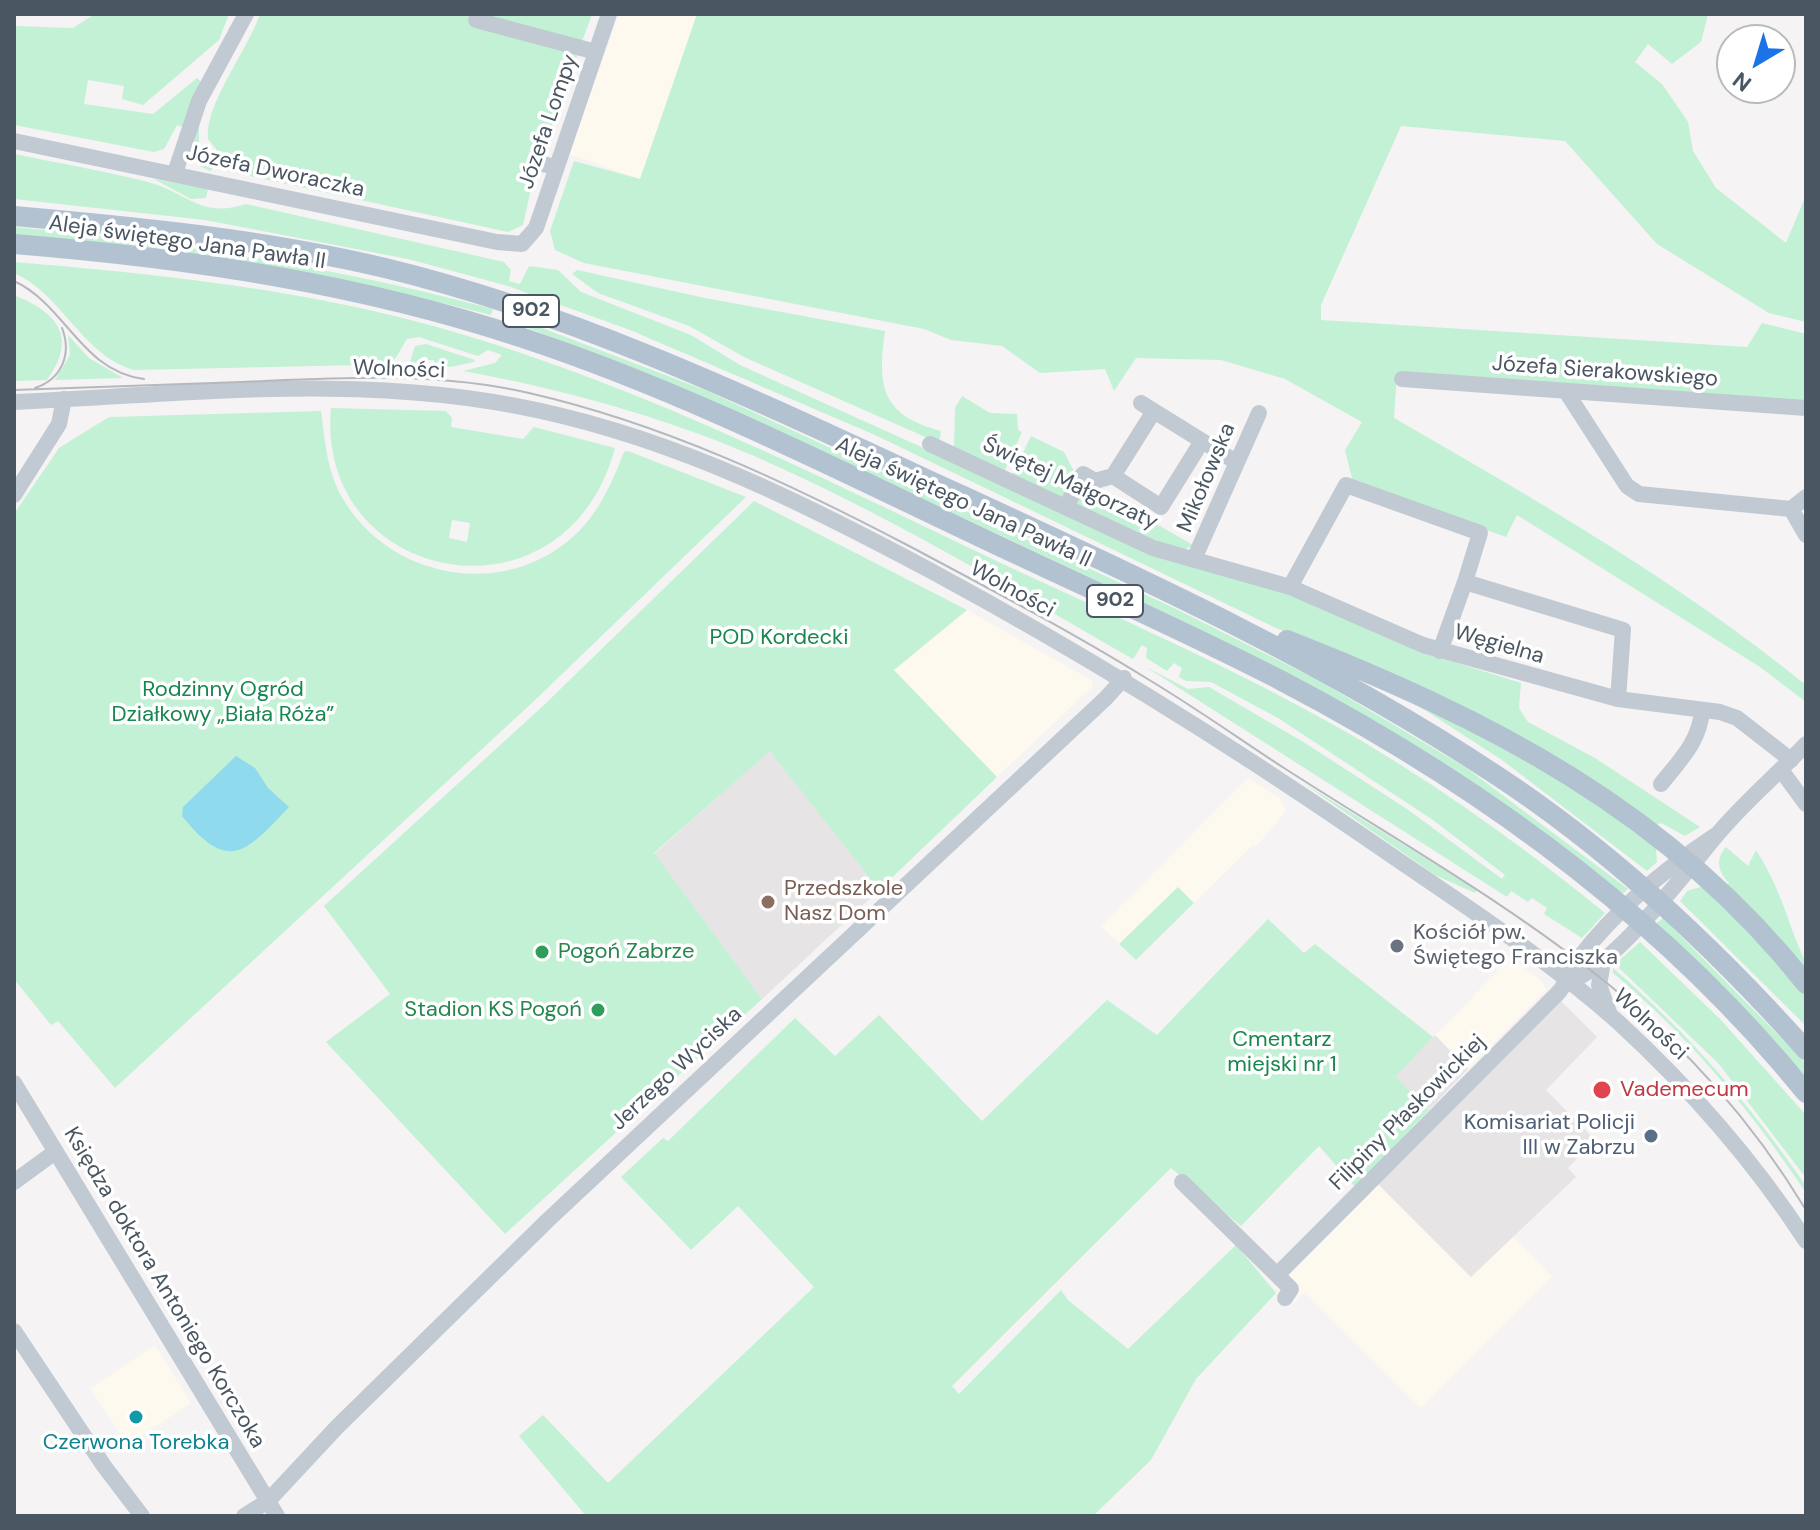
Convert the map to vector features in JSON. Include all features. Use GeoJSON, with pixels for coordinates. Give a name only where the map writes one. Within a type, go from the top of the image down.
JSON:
{"type":"FeatureCollection","features":[{"type":"Feature","properties":{"kind":"main road","name":"Aleja świętego Jana Pawła II"},"geometry":{"type":"LineString","coordinates":[[16,216],[184,233],[311,253],[395,271],[522,307],[744,395],[1170,594],[1312,665],[1498,776],[1650,893],[1736,975],[1806,1050]]}},
{"type":"Feature","properties":{"kind":"main road","name":"Aleja świętego Jana Pawła II"},"geometry":{"type":"LineString","coordinates":[[14,244],[162,259],[322,284],[522,338],[621,374],[754,431],[1144,614],[1282,681],[1395,745],[1488,803],[1581,873],[1675,954],[1806,1093]]}},
{"type":"Feature","properties":{"kind":"main road"},"geometry":{"type":"LineString","coordinates":[[1170,594],[1333,658],[1491,729],[1560,766],[1630,813],[1690,861],[1770,939],[1806,984]]}},
{"type":"Feature","properties":{"kind":"street"},"geometry":{"type":"LineString","coordinates":[[175,173],[199,101],[246,14]]}},
{"type":"Feature","properties":{"kind":"street","name":"Józefa Lompy"},"geometry":{"type":"LineString","coordinates":[[526,242],[536,228],[609,14]]}},
{"type":"Feature","properties":{"kind":"street"},"geometry":{"type":"LineString","coordinates":[[476,20],[596,52]]}},
{"type":"Feature","properties":{"kind":"street","name":"Józefa Dworaczka"},"geometry":{"type":"LineString","coordinates":[[14,141],[497,242],[526,242]]}},
{"type":"Feature","properties":{"kind":"street"},"geometry":{"type":"LineString","coordinates":[[537,163],[556,167]]}},
{"type":"Feature","properties":{"kind":"street","name":"Józefa Sierakowskiego"},"geometry":{"type":"LineString","coordinates":[[1402,379],[1806,408]]}},
{"type":"Feature","properties":{"kind":"street","name":"Wolności"},"geometry":{"type":"LineString","coordinates":[[14,402],[404,389],[479,398],[658,442],[803,505],[1124,678],[1284,780],[1544,962],[1611,1017],[1707,1112],[1761,1177],[1806,1241]]}},
{"type":"Feature","properties":{"kind":"street"},"geometry":{"type":"LineString","coordinates":[[1567,393],[1627,486],[1639,494],[1791,509],[1806,497]]}},
{"type":"Feature","properties":{"kind":"street"},"geometry":{"type":"LineString","coordinates":[[14,495],[59,424],[64,399]]}},
{"type":"Feature","properties":{"kind":"street"},"geometry":{"type":"LineString","coordinates":[[1066,507],[1083,474],[1095,481],[1113,476],[1148,407],[1236,462]]}},
{"type":"Feature","properties":{"kind":"street","name":"Mikołowska"},"geometry":{"type":"LineString","coordinates":[[1194,559],[1259,413]]}},
{"type":"Feature","properties":{"kind":"street"},"geometry":{"type":"LineString","coordinates":[[1113,476],[1161,507],[1202,441]]}},
{"type":"Feature","properties":{"kind":"street","name":"Świętej Małgorzaty"},"geometry":{"type":"LineString","coordinates":[[930,444],[1153,548],[1194,559]]}},
{"type":"Feature","properties":{"kind":"street"},"geometry":{"type":"LineString","coordinates":[[1290,587],[1346,485],[1480,533],[1440,651]]}},
{"type":"Feature","properties":{"kind":"street"},"geometry":{"type":"LineString","coordinates":[[1791,509],[1806,535]]}},
{"type":"Feature","properties":{"kind":"street","name":"Węgielna"},"geometry":{"type":"LineString","coordinates":[[1194,559],[1290,587],[1440,651],[1618,699],[1737,718],[1786,765],[1806,804]]}},
{"type":"Feature","properties":{"kind":"street"},"geometry":{"type":"LineString","coordinates":[[1465,582],[1623,630],[1618,699]]}},
{"type":"Feature","properties":{"kind":"street","name":"Jerzego Wyciska"},"geometry":{"type":"LineString","coordinates":[[244,1516],[268,1501],[337,1427],[530,1237],[1112,693],[1124,678]]}},
{"type":"Feature","properties":{"kind":"street"},"geometry":{"type":"LineString","coordinates":[[1661,784],[1695,741],[1701,729],[1702,710]]}},
{"type":"Feature","properties":{"kind":"street"},"geometry":{"type":"LineString","coordinates":[[1569,981],[1584,977],[1604,960],[1675,887],[1690,861],[1806,744]]}},
{"type":"Feature","properties":{"kind":"street"},"geometry":{"type":"LineString","coordinates":[[1569,981],[1579,958],[1661,875],[1690,861]]}},
{"type":"Feature","properties":{"kind":"street"},"geometry":{"type":"LineString","coordinates":[[1544,962],[1567,963],[1579,958]]}},
{"type":"Feature","properties":{"kind":"street"},"geometry":{"type":"LineString","coordinates":[[1604,960],[1599,985],[1611,1017]]}},
{"type":"Feature","properties":{"kind":"street","name":"Filipiny Płaskowickiej"},"geometry":{"type":"LineString","coordinates":[[1277,1275],[1569,981]]}},
{"type":"Feature","properties":{"kind":"street","name":"Księdza doktora Antoniego Korczoka"},"geometry":{"type":"LineString","coordinates":[[14,1083],[277,1516]]}},
{"type":"Feature","properties":{"kind":"street"},"geometry":{"type":"LineString","coordinates":[[14,1182],[55,1152]]}},
{"type":"Feature","properties":{"kind":"street"},"geometry":{"type":"LineString","coordinates":[[1182,1182],[1291,1289],[1285,1298]]}},
{"type":"Feature","properties":{"kind":"street"},"geometry":{"type":"LineString","coordinates":[[14,1331],[104,1466],[142,1516]]}},
{"type":"Feature","properties":{"kind":"shaded area"},"geometry":{"type":"Polygon","coordinates":[[[619,14],[697,14],[640,179],[569,154],[619,14]]]}},
{"type":"Feature","properties":{"kind":"shaded area"},"geometry":{"type":"Polygon","coordinates":[[[967,610],[1093,681],[1092,687],[997,777],[893,670],[967,610]]]}},
{"type":"Feature","properties":{"kind":"shaded area"},"geometry":{"type":"Polygon","coordinates":[[[770,750],[879,890],[762,999],[654,854],[770,750]]]}},
{"type":"Feature","properties":{"kind":"shaded area"},"geometry":{"type":"Polygon","coordinates":[[[1248,778],[1280,798],[1286,811],[1256,847],[1253,845],[1136,960],[1101,926],[1248,778]]]}},
{"type":"Feature","properties":{"kind":"shaded area"},"geometry":{"type":"Polygon","coordinates":[[[1499,949],[1542,981],[1546,990],[1468,1069],[1435,1035],[1498,971],[1489,963],[1499,949]]]}},
{"type":"Feature","properties":{"kind":"shaded area"},"geometry":{"type":"Polygon","coordinates":[[[1561,1001],[1597,1037],[1546,1090],[1595,1140],[1568,1168],[1576,1177],[1471,1277],[1378,1184],[1561,1001]]]}},
{"type":"Feature","properties":{"kind":"shaded area"},"geometry":{"type":"Polygon","coordinates":[[[1435,1035],[1468,1069],[1429,1110],[1394,1077],[1435,1035]]]}},
{"type":"Feature","properties":{"kind":"shaded area"},"geometry":{"type":"Polygon","coordinates":[[[1378,1184],[1470,1277],[1512,1235],[1552,1277],[1421,1408],[1305,1292],[1293,1303],[1274,1286],[1378,1184]]]}},
{"type":"Feature","properties":{"kind":"shaded area"},"geometry":{"type":"Polygon","coordinates":[[[155,1345],[191,1403],[128,1445],[90,1389],[155,1345]]]}},
{"type":"Feature","properties":{"kind":"green space"},"geometry":{"type":"Polygon","coordinates":[[[95,14],[229,14],[219,40],[143,105],[122,99],[124,86],[88,80],[84,104],[153,114],[197,78],[201,82],[183,127],[177,125],[164,149],[154,152],[14,125],[14,26],[73,28],[95,14]]]}},
{"type":"Feature","properties":{"kind":"green space"},"geometry":{"type":"Polygon","coordinates":[[[260,14],[592,14],[534,175],[523,225],[508,232],[227,171],[223,158],[208,139],[209,125],[220,94],[260,14]]]}},
{"type":"Feature","properties":{"kind":"green space"},"geometry":{"type":"Polygon","coordinates":[[[697,14],[1708,14],[1701,42],[1672,64],[1648,44],[1635,62],[1662,84],[1688,122],[1693,151],[1716,188],[1786,243],[1806,195],[1806,322],[1769,313],[1657,244],[1565,141],[1401,126],[1321,305],[1321,320],[1747,347],[1762,323],[1806,334],[1806,402],[1397,374],[1394,418],[1553,511],[1708,611],[1806,685],[1806,702],[1760,667],[1517,515],[1506,537],[1353,482],[1345,450],[1362,422],[1285,379],[1221,360],[1136,358],[1114,391],[1105,369],[1040,373],[1002,346],[951,340],[924,329],[584,263],[555,250],[550,231],[574,161],[640,179],[697,14]]]}},
{"type":"Feature","properties":{"kind":"green space"},"geometry":{"type":"Polygon","coordinates":[[[199,117],[199,143],[215,162],[211,171],[201,167],[192,154],[199,117]]]}},
{"type":"Feature","properties":{"kind":"green space"},"geometry":{"type":"Polygon","coordinates":[[[14,154],[148,182],[206,207],[230,208],[246,204],[504,262],[511,270],[509,281],[520,284],[529,266],[558,270],[581,292],[691,335],[740,365],[1151,551],[1284,591],[1429,654],[1521,683],[1519,708],[1528,722],[1595,758],[1700,827],[1685,836],[1661,823],[1657,825],[1394,678],[1276,628],[875,435],[630,330],[508,286],[408,259],[205,220],[14,199],[14,154]]]}},
{"type":"Feature","properties":{"kind":"green space"},"geometry":{"type":"Polygon","coordinates":[[[154,179],[208,189],[206,198],[191,199],[154,179]]]}},
{"type":"Feature","properties":{"kind":"green space"},"geometry":{"type":"Polygon","coordinates":[[[14,227],[137,241],[314,268],[493,309],[491,315],[372,287],[254,265],[14,235],[14,227]]]}},
{"type":"Feature","properties":{"kind":"green space"},"geometry":{"type":"Polygon","coordinates":[[[14,262],[193,280],[369,310],[537,358],[700,422],[1284,698],[1370,746],[1461,805],[1605,913],[1582,938],[1544,914],[1547,908],[1532,898],[1528,902],[1511,891],[1507,897],[1146,667],[1188,689],[1209,687],[1305,743],[1407,809],[1502,879],[1505,875],[1433,820],[1278,718],[1211,682],[1186,681],[1179,677],[1182,668],[1174,663],[1167,671],[1146,658],[1147,648],[1142,645],[1133,659],[899,527],[754,456],[683,428],[611,405],[463,371],[495,363],[502,355],[488,350],[478,356],[419,337],[407,339],[395,359],[361,365],[134,370],[100,352],[46,295],[14,273],[14,262]]]}},
{"type":"Feature","properties":{"kind":"green space"},"geometry":{"type":"Polygon","coordinates":[[[577,270],[705,298],[885,331],[882,368],[888,396],[906,417],[941,431],[939,443],[746,358],[689,326],[598,293],[572,274],[577,270]]]}},
{"type":"Feature","properties":{"kind":"green space"},"geometry":{"type":"Polygon","coordinates":[[[14,295],[42,310],[59,328],[61,351],[47,380],[14,381],[14,295]]]}},
{"type":"Feature","properties":{"kind":"green space"},"geometry":{"type":"Polygon","coordinates":[[[513,317],[710,392],[1174,608],[1318,680],[1465,767],[1628,889],[1622,894],[1553,839],[1410,743],[1260,660],[835,458],[707,401],[512,322],[513,317]]]}},
{"type":"Feature","properties":{"kind":"green space"},"geometry":{"type":"Polygon","coordinates":[[[68,335],[89,358],[123,378],[55,380],[70,355],[68,335]]]}},
{"type":"Feature","properties":{"kind":"green space"},"geometry":{"type":"Polygon","coordinates":[[[426,344],[475,360],[450,367],[434,365],[434,360],[423,360],[422,364],[410,362],[415,346],[426,344]]]}},
{"type":"Feature","properties":{"kind":"green space"},"geometry":{"type":"Polygon","coordinates":[[[962,396],[990,413],[1017,414],[1018,430],[1022,432],[1005,470],[954,449],[955,408],[962,396]]]}},
{"type":"Feature","properties":{"kind":"green space"},"geometry":{"type":"Polygon","coordinates":[[[331,408],[446,411],[452,418],[451,427],[523,439],[534,427],[615,448],[588,507],[547,545],[499,563],[448,564],[401,547],[362,515],[337,468],[331,408]],[[452,520],[449,538],[467,542],[470,523],[452,520]]]}},
{"type":"Feature","properties":{"kind":"green space","name":"Rodzinny Ogród Działkowy „Biała Róża”"},"geometry":{"type":"Polygon","coordinates":[[[321,411],[333,478],[343,499],[364,526],[390,548],[419,563],[451,572],[483,574],[516,568],[547,555],[575,535],[591,517],[610,485],[624,452],[746,497],[534,701],[115,1088],[58,1021],[51,1025],[14,979],[14,514],[59,448],[109,417],[321,411]]]}},
{"type":"Feature","properties":{"kind":"green space"},"geometry":{"type":"Polygon","coordinates":[[[1031,436],[1064,452],[1077,477],[1062,500],[1013,474],[1031,436]]]}},
{"type":"Feature","properties":{"kind":"green space"},"geometry":{"type":"Polygon","coordinates":[[[1082,481],[1193,545],[1184,550],[1175,549],[1074,506],[1082,481]]]}},
{"type":"Feature","properties":{"kind":"green space","name":"POD Kordecki"},"geometry":{"type":"Polygon","coordinates":[[[754,501],[967,610],[894,670],[997,777],[879,890],[770,751],[654,853],[762,999],[505,1234],[326,1042],[390,994],[324,906],[544,705],[754,501]]]}},
{"type":"Feature","properties":{"kind":"green space"},"geometry":{"type":"Polygon","coordinates":[[[1411,701],[1537,761],[1656,848],[1657,862],[1647,871],[1502,760],[1411,701]]]}},
{"type":"Feature","properties":{"kind":"green space"},"geometry":{"type":"Polygon","coordinates":[[[1303,783],[1477,890],[1475,893],[1435,875],[1303,783]]]}},
{"type":"Feature","properties":{"kind":"green space"},"geometry":{"type":"Polygon","coordinates":[[[1726,847],[1748,866],[1756,850],[1780,896],[1806,973],[1726,886],[1729,883],[1720,870],[1719,861],[1726,847]]]}},
{"type":"Feature","properties":{"kind":"green space"},"geometry":{"type":"Polygon","coordinates":[[[1178,887],[1194,903],[1136,960],[1119,944],[1178,887]]]}},
{"type":"Feature","properties":{"kind":"green space"},"geometry":{"type":"Polygon","coordinates":[[[1700,887],[1708,890],[1806,992],[1806,1026],[1680,901],[1687,891],[1700,887]]]}},
{"type":"Feature","properties":{"kind":"green space"},"geometry":{"type":"Polygon","coordinates":[[[1663,918],[1806,1063],[1806,1077],[1737,1001],[1657,923],[1663,918]]]}},
{"type":"Feature","properties":{"kind":"green space","name":"Cmentarz miejski nr 1"},"geometry":{"type":"Polygon","coordinates":[[[1268,919],[1304,953],[1315,944],[1433,1037],[1395,1077],[1429,1110],[1355,1187],[1319,1146],[1241,1226],[1171,1168],[952,1386],[959,1394],[1061,1290],[1068,1300],[1128,1349],[1236,1245],[1276,1293],[1196,1379],[1151,1460],[1093,1516],[586,1516],[519,1436],[543,1415],[608,1483],[814,1287],[738,1206],[691,1250],[621,1177],[663,1138],[668,1141],[795,1018],[835,1056],[879,1015],[982,1121],[1107,1000],[1157,1035],[1268,919]]]}},
{"type":"Feature","properties":{"kind":"green space"},"geometry":{"type":"Polygon","coordinates":[[[1640,942],[1720,1019],[1806,1115],[1806,1178],[1719,1064],[1615,964],[1640,942]]]}},
{"type":"Feature","properties":{"kind":"green space"},"geometry":{"type":"Polygon","coordinates":[[[1613,968],[1667,1018],[1717,1071],[1785,1156],[1806,1186],[1806,1193],[1764,1133],[1718,1076],[1668,1023],[1613,973],[1613,968]]]}},
{"type":"Feature","properties":{"kind":"water"},"geometry":{"type":"Polygon","coordinates":[[[236,756],[255,768],[268,788],[289,807],[248,846],[224,851],[198,834],[182,816],[183,807],[236,756]]]}},
{"type":"Feature","properties":{"kind":"tram line"},"geometry":{"type":"LineString","coordinates":[[14,281],[47,305],[104,364],[144,379]]}},
{"type":"Feature","properties":{"kind":"tram line"},"geometry":{"type":"LineString","coordinates":[[35,388],[52,378],[62,364],[66,347],[62,328]]}},
{"type":"Feature","properties":{"kind":"tram line"},"geometry":{"type":"LineString","coordinates":[[14,390],[350,378],[458,381],[529,393],[628,421],[772,478],[911,547],[1117,661],[1434,862],[1573,956],[1637,1009],[1697,1067],[1754,1133],[1806,1210]]}},
{"type":"Feature","properties":{"kind":"place","name":"Przedszkole Nasz Dom"},"geometry":{"type":"Point","coordinates":[768,902]}},
{"type":"Feature","properties":{"kind":"place","name":"Kościół pw. Świętego Franciszka"},"geometry":{"type":"Point","coordinates":[1397,946]}},
{"type":"Feature","properties":{"kind":"place","name":"Pogoń Zabrze"},"geometry":{"type":"Point","coordinates":[542,952]}},
{"type":"Feature","properties":{"kind":"place","name":"Stadion KS Pogoń"},"geometry":{"type":"Point","coordinates":[598,1010]}},
{"type":"Feature","properties":{"kind":"place","name":"Vademecum"},"geometry":{"type":"Point","coordinates":[1602,1090]}},
{"type":"Feature","properties":{"kind":"place","name":"Komisariat Policji III w Zabrzu"},"geometry":{"type":"Point","coordinates":[1651,1136]}},
{"type":"Feature","properties":{"kind":"place","name":"Czerwona Torebka"},"geometry":{"type":"Point","coordinates":[136,1417]}}]}
